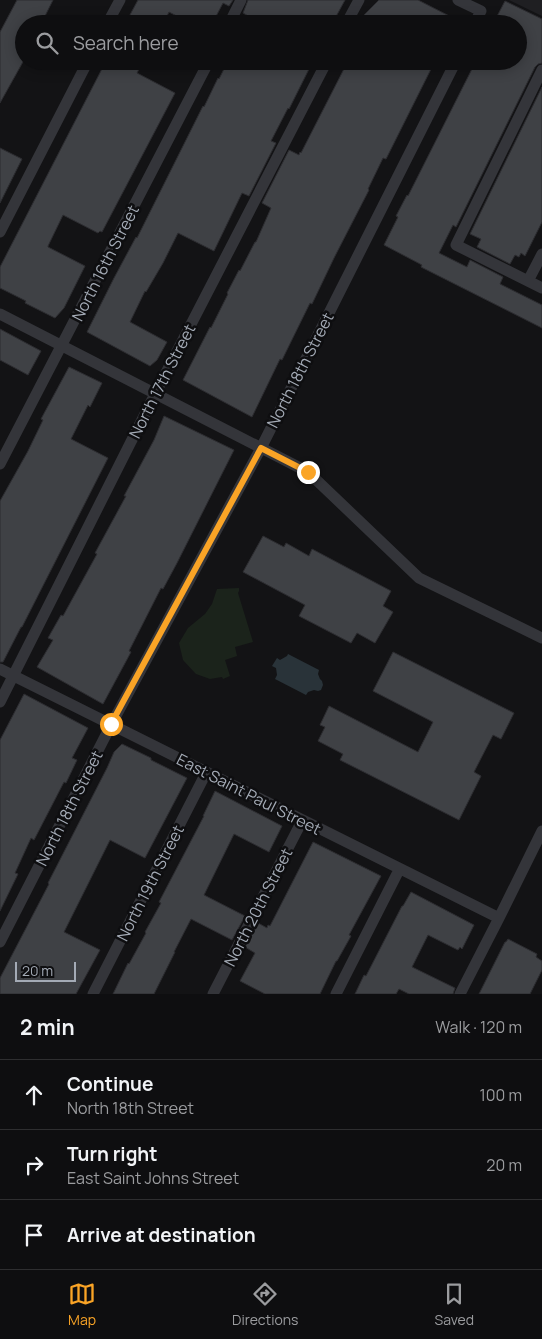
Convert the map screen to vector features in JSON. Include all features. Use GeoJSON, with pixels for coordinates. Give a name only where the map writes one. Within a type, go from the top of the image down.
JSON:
{"type":"FeatureCollection","features":[{"type":"Feature","properties":{"kind":"lane"},"geometry":{"type":"LineString","coordinates":[[112,15],[120,0]]}},
{"type":"Feature","properties":{"kind":"lane"},"geometry":{"type":"LineString","coordinates":[[234,15],[241,0]]}},
{"type":"Feature","properties":{"kind":"lane"},"geometry":{"type":"LineString","coordinates":[[350,15],[358,0]]}},
{"type":"Feature","properties":{"kind":"lane"},"geometry":{"type":"LineString","coordinates":[[458,0],[481,11],[479,15]]}},
{"type":"Feature","properties":{"kind":"lane"},"geometry":{"type":"LineString","coordinates":[[0,232],[83,70]]}},
{"type":"Feature","properties":{"kind":"lane","name":"North 16th Street"},"geometry":{"type":"LineString","coordinates":[[0,464],[204,70]]}},
{"type":"Feature","properties":{"kind":"lane","name":"North 17th Street"},"geometry":{"type":"LineString","coordinates":[[0,702],[155,394],[322,70]]}},
{"type":"Feature","properties":{"kind":"lane","name":"North 18th Street"},"geometry":{"type":"LineString","coordinates":[[0,942],[111,724],[261,448],[451,70]]}},
{"type":"Feature","properties":{"kind":"lane"},"geometry":{"type":"LineString","coordinates":[[542,70],[456,245],[542,288]]}},
{"type":"Feature","properties":{"kind":"lane"},"geometry":{"type":"LineString","coordinates":[[528,281],[542,254]]}},
{"type":"Feature","properties":{"kind":"lane"},"geometry":{"type":"LineString","coordinates":[[0,314],[308,472],[419,578],[542,638]]}},
{"type":"Feature","properties":{"kind":"lane","name":"East Saint Paul Street"},"geometry":{"type":"LineString","coordinates":[[0,669],[399,870],[499,918]]}},
{"type":"Feature","properties":{"kind":"lane","name":"North 19th Street"},"geometry":{"type":"LineString","coordinates":[[93,994],[206,772]]}},
{"type":"Feature","properties":{"kind":"lane","name":"North 20th Street"},"geometry":{"type":"LineString","coordinates":[[213,994],[302,821]]}},
{"type":"Feature","properties":{"kind":"lane"},"geometry":{"type":"LineString","coordinates":[[460,994],[542,831]]}},
{"type":"Feature","properties":{"kind":"lane"},"geometry":{"type":"LineString","coordinates":[[336,994],[399,870]]}},
{"type":"Feature","properties":{"kind":"shaded area"},"geometry":{"type":"Polygon","coordinates":[[[509,0],[542,0],[542,16],[509,0]]]}},
{"type":"Feature","properties":{"kind":"shaded area"},"geometry":{"type":"Polygon","coordinates":[[[239,588],[238,593],[253,642],[235,647],[237,656],[225,660],[230,676],[223,679],[222,677],[210,679],[196,674],[183,660],[179,643],[188,628],[205,614],[212,604],[217,589],[239,588]]]}},
{"type":"Feature","properties":{"kind":"shaded area"},"geometry":{"type":"Polygon","coordinates":[[[288,654],[319,670],[318,674],[323,685],[321,690],[308,692],[306,695],[275,679],[277,675],[276,668],[272,666],[277,658],[280,660],[288,654]]]}},
{"type":"Feature","properties":{"kind":"building"},"geometry":{"type":"Polygon","coordinates":[[[17,0],[53,0],[46,15],[15,15],[15,70],[18,70],[0,103],[0,32],[17,0]]]}},
{"type":"Feature","properties":{"kind":"building"},"geometry":{"type":"Polygon","coordinates":[[[138,0],[233,0],[229,6],[223,3],[217,15],[175,15],[169,12],[168,15],[130,15],[138,0]]]}},
{"type":"Feature","properties":{"kind":"building"},"geometry":{"type":"Polygon","coordinates":[[[248,0],[345,0],[337,15],[246,15],[243,13],[248,0]]]}},
{"type":"Feature","properties":{"kind":"building"},"geometry":{"type":"Polygon","coordinates":[[[379,0],[418,0],[447,15],[364,15],[379,0]]]}},
{"type":"Feature","properties":{"kind":"building"},"geometry":{"type":"Polygon","coordinates":[[[505,1],[542,19],[542,63],[535,67],[456,227],[453,225],[439,253],[467,267],[470,260],[503,277],[500,284],[542,305],[542,328],[421,267],[422,265],[384,245],[398,217],[396,216],[471,70],[527,70],[527,15],[498,15],[505,1]]]}},
{"type":"Feature","properties":{"kind":"building"},"geometry":{"type":"Polygon","coordinates":[[[101,70],[138,70],[137,73],[175,93],[102,232],[98,233],[63,215],[48,247],[85,266],[64,308],[55,318],[0,288],[0,267],[101,70]]]}},
{"type":"Feature","properties":{"kind":"building"},"geometry":{"type":"Polygon","coordinates":[[[224,70],[308,70],[271,141],[276,143],[249,196],[242,193],[214,251],[178,233],[163,263],[145,291],[130,322],[167,342],[157,360],[150,366],[87,332],[114,278],[137,238],[203,106],[224,70]]]}},
{"type":"Feature","properties":{"kind":"building"},"geometry":{"type":"Polygon","coordinates":[[[343,70],[430,70],[386,159],[383,158],[312,304],[310,303],[282,360],[280,359],[252,417],[183,380],[239,270],[256,242],[271,208],[262,203],[289,150],[299,155],[343,70]]]}},
{"type":"Feature","properties":{"kind":"building"},"geometry":{"type":"Polygon","coordinates":[[[542,87],[542,222],[525,256],[521,253],[519,257],[515,255],[510,264],[477,247],[481,239],[470,234],[542,87]]]}},
{"type":"Feature","properties":{"kind":"building"},"geometry":{"type":"Polygon","coordinates":[[[0,148],[22,159],[0,203],[0,148]]]}},
{"type":"Feature","properties":{"kind":"building"},"geometry":{"type":"Polygon","coordinates":[[[0,329],[41,351],[28,375],[0,360],[0,329]]]}},
{"type":"Feature","properties":{"kind":"building"},"geometry":{"type":"Polygon","coordinates":[[[69,367],[102,383],[90,407],[88,405],[71,439],[108,458],[22,627],[3,662],[0,662],[0,501],[28,451],[43,420],[41,419],[69,367]]]}},
{"type":"Feature","properties":{"kind":"building"},"geometry":{"type":"Polygon","coordinates":[[[164,416],[234,450],[177,563],[163,589],[161,588],[129,651],[131,652],[103,704],[37,667],[53,640],[48,638],[61,615],[63,616],[97,554],[95,553],[126,496],[124,496],[154,440],[164,416]]]}},
{"type":"Feature","properties":{"kind":"building"},"geometry":{"type":"Polygon","coordinates":[[[263,536],[284,547],[286,543],[309,556],[312,549],[391,591],[383,606],[393,612],[375,643],[357,633],[351,643],[299,616],[305,605],[243,572],[263,536]]]}},
{"type":"Feature","properties":{"kind":"building"},"geometry":{"type":"Polygon","coordinates":[[[393,652],[514,713],[501,739],[493,735],[474,772],[481,776],[459,820],[340,760],[343,754],[318,741],[325,727],[320,725],[329,706],[418,752],[433,722],[373,691],[393,652]]]}},
{"type":"Feature","properties":{"kind":"building"},"geometry":{"type":"Polygon","coordinates":[[[24,694],[88,728],[72,758],[77,760],[66,783],[64,782],[34,840],[31,838],[15,873],[18,874],[0,911],[0,740],[24,694]]]}},
{"type":"Feature","properties":{"kind":"building"},"geometry":{"type":"Polygon","coordinates":[[[122,744],[187,778],[145,858],[110,840],[64,932],[100,950],[76,994],[0,994],[0,978],[114,752],[122,744]]]}},
{"type":"Feature","properties":{"kind":"building"},"geometry":{"type":"Polygon","coordinates":[[[215,791],[282,826],[269,852],[234,834],[204,895],[245,916],[232,940],[191,919],[154,994],[113,994],[128,963],[146,933],[161,903],[159,902],[215,791]]]}},
{"type":"Feature","properties":{"kind":"building"},"geometry":{"type":"Polygon","coordinates":[[[313,842],[381,876],[320,994],[265,994],[240,981],[255,953],[245,947],[258,923],[267,928],[268,925],[270,926],[313,842]]]}},
{"type":"Feature","properties":{"kind":"building"},"geometry":{"type":"Polygon","coordinates":[[[411,892],[474,925],[462,949],[460,947],[458,950],[428,935],[412,967],[455,988],[453,994],[409,994],[399,989],[396,994],[355,994],[364,975],[366,976],[411,892]]]}},
{"type":"Feature","properties":{"kind":"building"},"geometry":{"type":"Polygon","coordinates":[[[508,939],[537,954],[536,957],[542,961],[542,970],[530,994],[479,994],[505,942],[508,939]]]}},
{"type":"Feature","properties":{"kind":"route"},"geometry":{"type":"LineString","coordinates":[[111,724],[261,448],[308,472]]}}]}
